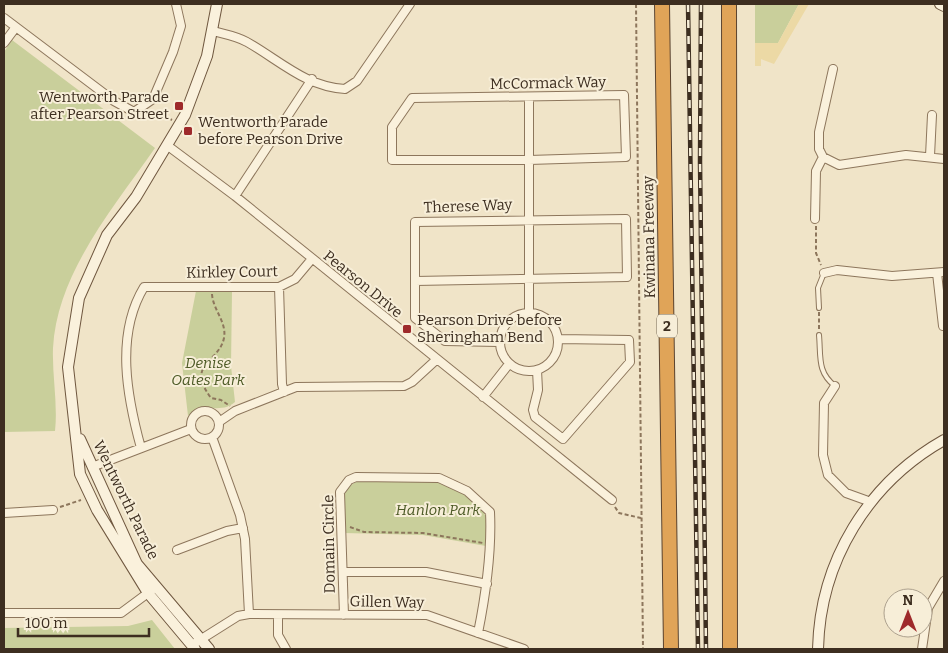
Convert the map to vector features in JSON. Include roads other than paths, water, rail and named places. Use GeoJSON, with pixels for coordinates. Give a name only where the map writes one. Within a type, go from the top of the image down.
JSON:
{"type":"FeatureCollection","features":[{"type":"Feature","properties":{"kind":"highway","name":"Kwinana Freeway"},"geometry":{"type":"LineString","coordinates":[[662,4],[671,649]]}},
{"type":"Feature","properties":{"kind":"highway"},"geometry":{"type":"LineString","coordinates":[[729,4],[730,649]]}},
{"type":"Feature","properties":{"kind":"street"},"geometry":{"type":"LineString","coordinates":[[4,18],[114,100],[134,112],[153,99],[173,52],[181,26],[176,4]]}},
{"type":"Feature","properties":{"kind":"street","name":"Wentworth Parade"},"geometry":{"type":"LineString","coordinates":[[209,649],[196,645],[152,590],[90,497],[80,474],[77,431],[68,367],[79,298],[106,235],[136,198],[168,146],[197,87],[213,31],[217,4]]}},
{"type":"Feature","properties":{"kind":"street"},"geometry":{"type":"LineString","coordinates":[[213,31],[246,42],[291,72],[338,88],[351,86],[369,66],[410,4]]}},
{"type":"Feature","properties":{"kind":"street"},"geometry":{"type":"LineString","coordinates":[[940,4],[944,6]]}},
{"type":"Feature","properties":{"kind":"street"},"geometry":{"type":"LineString","coordinates":[[4,43],[16,27]]}},
{"type":"Feature","properties":{"kind":"street"},"geometry":{"type":"LineString","coordinates":[[833,69],[819,132],[819,149],[823,156],[839,165],[887,156],[930,156],[944,159]]}},
{"type":"Feature","properties":{"kind":"street"},"geometry":{"type":"LineString","coordinates":[[235,196],[312,80]]}},
{"type":"Feature","properties":{"kind":"street","name":"McCormack Way"},"geometry":{"type":"LineString","coordinates":[[624,95],[626,157],[529,160],[392,160],[392,127],[412,98],[529,98],[624,95]]}},
{"type":"Feature","properties":{"kind":"street"},"geometry":{"type":"LineString","coordinates":[[529,98],[529,313]]}},
{"type":"Feature","properties":{"kind":"street"},"geometry":{"type":"LineString","coordinates":[[930,156],[932,115]]}},
{"type":"Feature","properties":{"kind":"street","name":"Pearson Drive"},"geometry":{"type":"LineString","coordinates":[[168,146],[235,196],[311,260],[612,500]]}},
{"type":"Feature","properties":{"kind":"street"},"geometry":{"type":"LineString","coordinates":[[815,218],[816,171],[823,156]]}},
{"type":"Feature","properties":{"kind":"street"},"geometry":{"type":"LineString","coordinates":[[415,281],[627,277],[626,219],[530,218]]}},
{"type":"Feature","properties":{"kind":"street","name":"Therese Way"},"geometry":{"type":"LineString","coordinates":[[499,342],[444,342],[415,318],[415,222],[530,218]]}},
{"type":"Feature","properties":{"kind":"street","name":"Kirkley Court"},"geometry":{"type":"LineString","coordinates":[[142,448],[134,422],[126,372],[127,346],[135,302],[144,287],[279,287],[295,280],[311,260]]}},
{"type":"Feature","properties":{"kind":"street"},"geometry":{"type":"LineString","coordinates":[[824,273],[837,270],[892,276],[941,273],[943,326]]}},
{"type":"Feature","properties":{"kind":"street"},"geometry":{"type":"LineString","coordinates":[[279,287],[282,384],[284,392]]}},
{"type":"Feature","properties":{"kind":"street"},"geometry":{"type":"LineString","coordinates":[[529,313],[538,314],[552,324],[558,339],[558,350],[553,359],[537,370],[518,370],[504,358],[499,342],[505,324],[520,314],[529,313]]}},
{"type":"Feature","properties":{"kind":"street"},"geometry":{"type":"LineString","coordinates":[[537,370],[538,390],[533,410],[535,417],[563,439],[630,362],[628,340],[558,339]]}},
{"type":"Feature","properties":{"kind":"street"},"geometry":{"type":"LineString","coordinates":[[219,422],[235,411],[296,387],[404,386],[412,382],[436,360]]}},
{"type":"Feature","properties":{"kind":"street"},"geometry":{"type":"LineString","coordinates":[[483,398],[509,364]]}},
{"type":"Feature","properties":{"kind":"street"},"geometry":{"type":"LineString","coordinates":[[835,386],[824,403],[823,454],[828,475],[846,493],[871,502]]}},
{"type":"Feature","properties":{"kind":"street"},"geometry":{"type":"LineString","coordinates":[[204,410],[214,414],[219,422],[218,432],[212,437],[202,439],[191,429],[194,415],[204,410]]}},
{"type":"Feature","properties":{"kind":"street"},"geometry":{"type":"LineString","coordinates":[[92,467],[191,429]]}},
{"type":"Feature","properties":{"kind":"street","name":"Wentworth Parade"},"geometry":{"type":"LineString","coordinates":[[77,431],[137,564],[152,590]]}},
{"type":"Feature","properties":{"kind":"street"},"geometry":{"type":"LineString","coordinates":[[212,437],[246,539],[249,614]]}},
{"type":"Feature","properties":{"kind":"street"},"geometry":{"type":"LineString","coordinates":[[818,649],[822,603],[832,571],[847,536],[878,492],[914,458],[944,440]]}},
{"type":"Feature","properties":{"kind":"street","name":"Domain Circle"},"geometry":{"type":"LineString","coordinates":[[344,615],[340,492],[349,480],[356,478],[439,478],[467,491],[490,512],[488,584],[478,634]]}},
{"type":"Feature","properties":{"kind":"street"},"geometry":{"type":"LineString","coordinates":[[4,512],[52,510]]}},
{"type":"Feature","properties":{"kind":"street"},"geometry":{"type":"LineString","coordinates":[[177,550],[227,531],[243,528]]}},
{"type":"Feature","properties":{"kind":"street"},"geometry":{"type":"LineString","coordinates":[[344,572],[426,572],[488,584]]}},
{"type":"Feature","properties":{"kind":"street"},"geometry":{"type":"LineString","coordinates":[[922,649],[928,608],[944,581]]}},
{"type":"Feature","properties":{"kind":"street"},"geometry":{"type":"LineString","coordinates":[[4,614],[121,613],[152,590]]}},
{"type":"Feature","properties":{"kind":"street","name":"Gillen Way"},"geometry":{"type":"LineString","coordinates":[[196,645],[238,616],[249,614],[427,615],[524,649]]}},
{"type":"Feature","properties":{"kind":"street"},"geometry":{"type":"LineString","coordinates":[[278,615],[278,635],[286,649]]}},
{"type":"Feature","properties":{"kind":"lane"},"geometry":{"type":"LineString","coordinates":[[819,308],[818,288],[824,273]]}},
{"type":"Feature","properties":{"kind":"lane"},"geometry":{"type":"LineString","coordinates":[[820,335],[821,367],[824,378],[835,386]]}},
{"type":"Feature","properties":{"kind":"railway"},"geometry":{"type":"LineString","coordinates":[[688,4],[698,649]]}},
{"type":"Feature","properties":{"kind":"railway"},"geometry":{"type":"LineString","coordinates":[[701,4],[700,162],[706,649]]}},
{"type":"Feature","properties":{"kind":"place","name":"Wentworth Parade after Pearson Street"},"geometry":{"type":"Point","coordinates":[179,106]}},
{"type":"Feature","properties":{"kind":"place","name":"Wentworth Parade before Pearson Drive"},"geometry":{"type":"Point","coordinates":[188,131]}},
{"type":"Feature","properties":{"kind":"place","name":"Pearson Drive before Sheringham Bend"},"geometry":{"type":"Point","coordinates":[407,329]}},
{"type":"Feature","properties":{"kind":"park label","name":"Denise Oates Park"},"geometry":{"type":"Point","coordinates":[208,372]}},
{"type":"Feature","properties":{"kind":"park label","name":"Hanlon Park"},"geometry":{"type":"Point","coordinates":[438,510]}}]}
